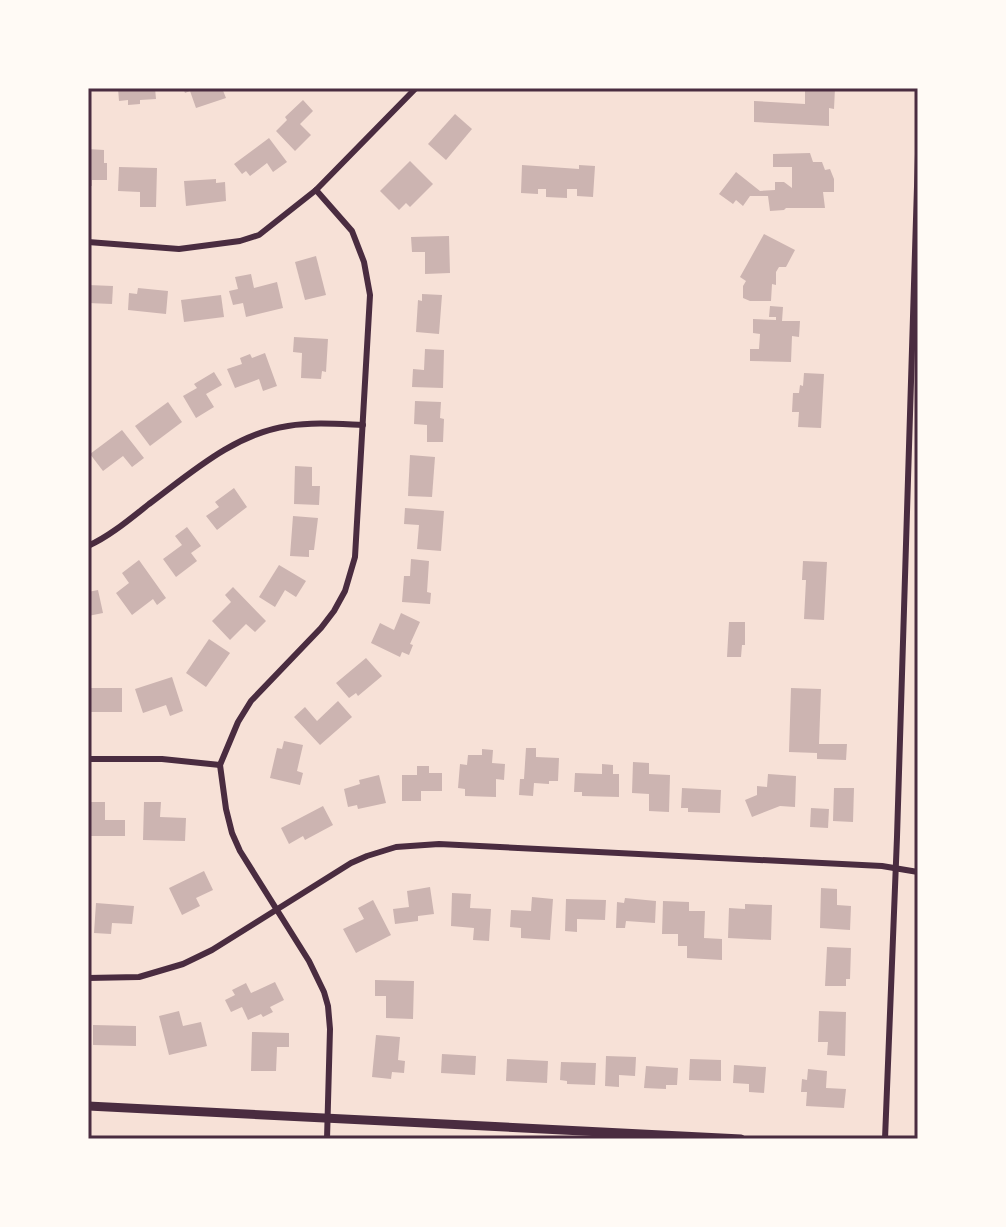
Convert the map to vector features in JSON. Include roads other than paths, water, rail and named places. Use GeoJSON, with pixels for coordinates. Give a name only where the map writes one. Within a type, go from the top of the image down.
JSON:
{"type":"FeatureCollection","features":[{"type":"Feature","properties":{"kind":"main road"},"geometry":{"type":"LineString","coordinates":[[88,1106],[741,1139]]}},
{"type":"Feature","properties":{"kind":"street"},"geometry":{"type":"LineString","coordinates":[[88,242],[179,249],[240,241],[259,235],[316,190],[416,88]]}},
{"type":"Feature","properties":{"kind":"street"},"geometry":{"type":"LineString","coordinates":[[885,1139],[918,154]]}},
{"type":"Feature","properties":{"kind":"street"},"geometry":{"type":"LineString","coordinates":[[316,190],[352,231],[367,272],[370,295],[356,546],[350,577],[334,611],[251,701],[238,722],[220,765],[226,809],[240,851],[318,977],[328,1006],[327,1139]]}},
{"type":"Feature","properties":{"kind":"street"},"geometry":{"type":"LineString","coordinates":[[88,546],[114,531],[240,441],[289,425],[363,425]]}},
{"type":"Feature","properties":{"kind":"street"},"geometry":{"type":"LineString","coordinates":[[88,759],[162,759],[220,765]]}},
{"type":"Feature","properties":{"kind":"street"},"geometry":{"type":"LineString","coordinates":[[88,978],[139,977],[183,964],[212,950],[351,863],[409,845],[882,866],[918,872]]}}]}
